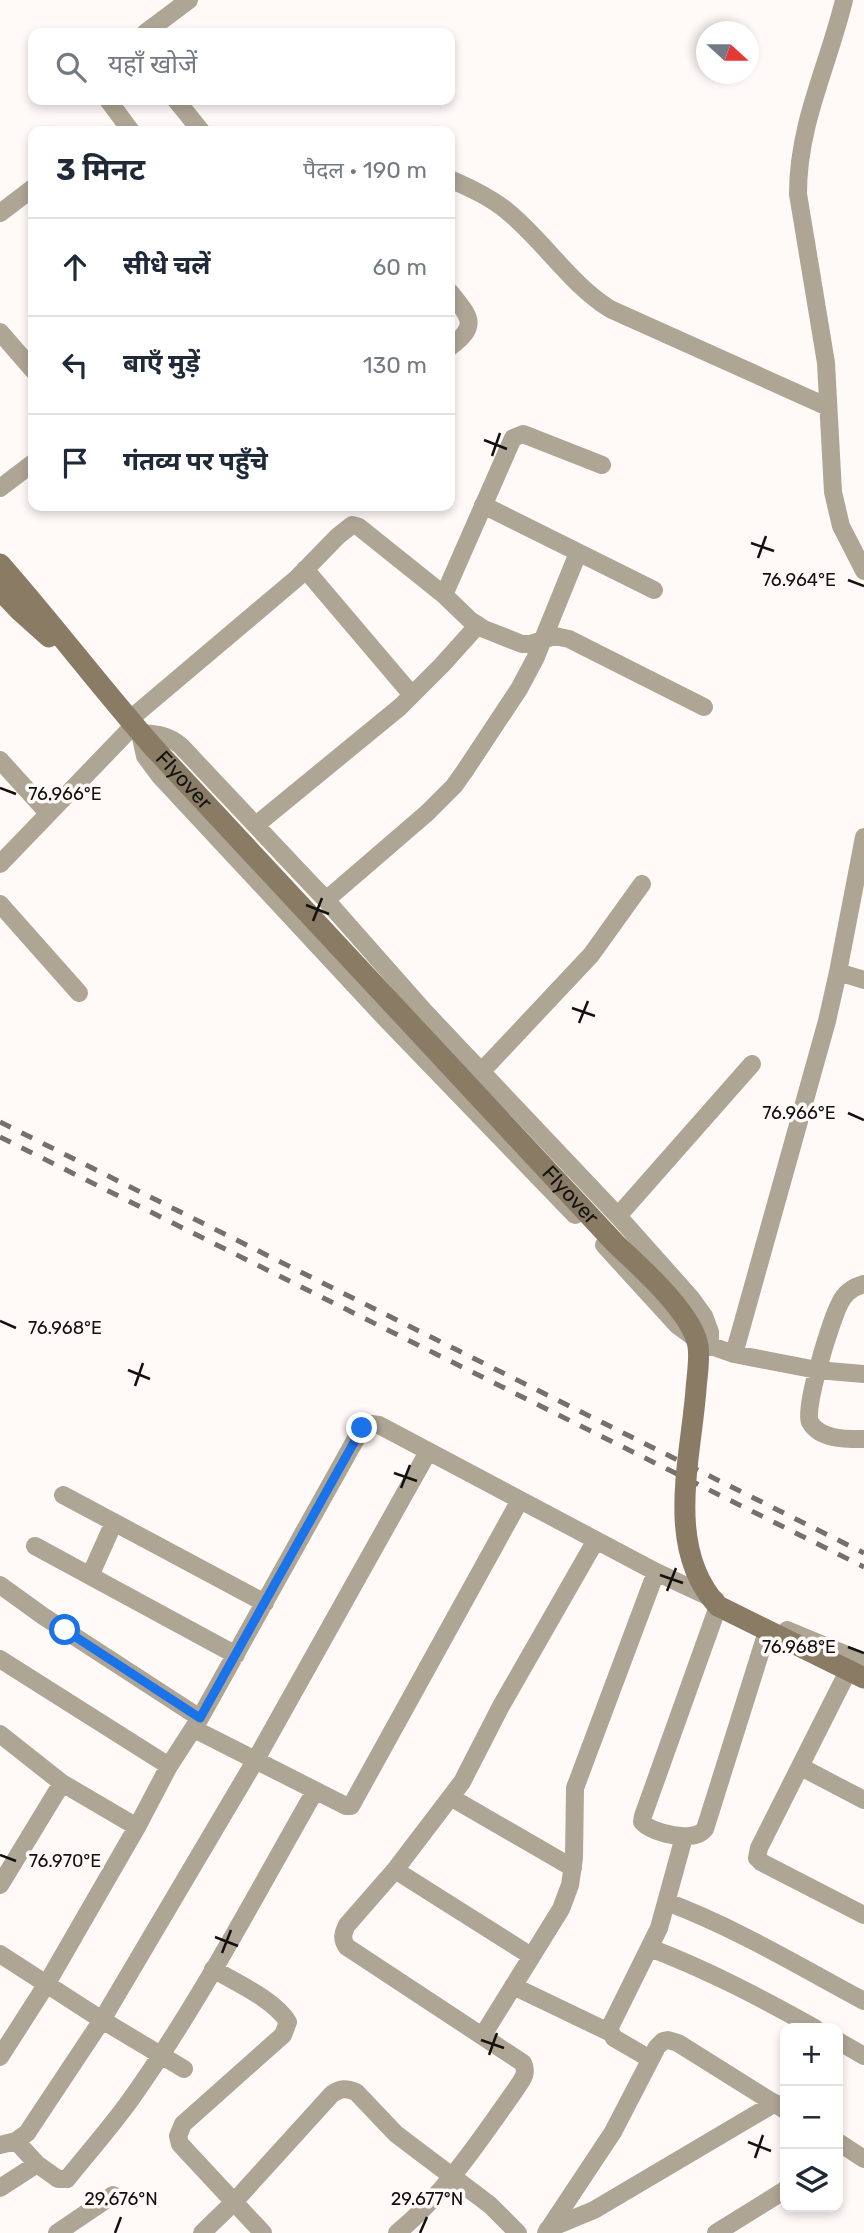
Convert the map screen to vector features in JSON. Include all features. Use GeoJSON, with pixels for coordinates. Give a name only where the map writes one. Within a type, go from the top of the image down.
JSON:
{"type":"FeatureCollection","features":[{"type":"Feature","properties":{"kind":"main road"},"geometry":{"type":"LineString","coordinates":[[0,564],[51,622],[81,663]]}},
{"type":"Feature","properties":{"kind":"main road"},"geometry":{"type":"LineString","coordinates":[[0,590],[20,611],[81,663]]}},
{"type":"Feature","properties":{"kind":"main road","name":"Flyover"},"geometry":{"type":"LineString","coordinates":[[81,663],[139,732],[678,1308],[698,1345],[685,1504],[691,1556],[698,1578],[718,1605],[855,1678]]}},
{"type":"Feature","properties":{"kind":"street"},"geometry":{"type":"LineString","coordinates":[[152,28],[189,0]]}},
{"type":"Feature","properties":{"kind":"street"},"geometry":{"type":"LineString","coordinates":[[844,0],[808,113],[798,173],[801,221],[822,337],[830,466],[837,511],[841,526],[864,570]]}},
{"type":"Feature","properties":{"kind":"street"},"geometry":{"type":"LineString","coordinates":[[112,105],[127,126]]}},
{"type":"Feature","properties":{"kind":"street"},"geometry":{"type":"LineString","coordinates":[[180,105],[197,126]]}},
{"type":"Feature","properties":{"kind":"street"},"geometry":{"type":"LineString","coordinates":[[455,181],[507,210],[582,288],[604,305],[828,407]]}},
{"type":"Feature","properties":{"kind":"street"},"geometry":{"type":"LineString","coordinates":[[0,213],[28,192]]}},
{"type":"Feature","properties":{"kind":"street"},"geometry":{"type":"LineString","coordinates":[[455,299],[469,321],[467,332],[455,343]]}},
{"type":"Feature","properties":{"kind":"street"},"geometry":{"type":"LineString","coordinates":[[0,332],[28,364]]}},
{"type":"Feature","properties":{"kind":"street"},"geometry":{"type":"LineString","coordinates":[[444,595],[509,442],[520,434],[533,437],[602,465]]}},
{"type":"Feature","properties":{"kind":"street"},"geometry":{"type":"LineString","coordinates":[[0,488],[28,467]]}},
{"type":"Feature","properties":{"kind":"street"},"geometry":{"type":"LineString","coordinates":[[483,505],[653,590]]}},
{"type":"Feature","properties":{"kind":"street"},"geometry":{"type":"LineString","coordinates":[[0,864],[48,813],[139,732],[352,525],[357,526],[444,595],[478,625],[522,644],[555,636],[569,639],[704,707]]}},
{"type":"Feature","properties":{"kind":"street"},"geometry":{"type":"LineString","coordinates":[[326,900],[427,813],[454,786],[519,689],[545,639],[578,553]]}},
{"type":"Feature","properties":{"kind":"street"},"geometry":{"type":"LineString","coordinates":[[306,569],[412,695]]}},
{"type":"Feature","properties":{"kind":"street"},"geometry":{"type":"LineString","coordinates":[[256,825],[412,695],[478,625]]}},
{"type":"Feature","properties":{"kind":"street"},"geometry":{"type":"LineString","coordinates":[[139,732],[172,738],[326,900],[424,1011],[618,1216],[691,1298],[704,1316],[710,1332],[710,1347]]}},
{"type":"Feature","properties":{"kind":"street"},"geometry":{"type":"LineString","coordinates":[[139,732],[145,756],[167,785],[687,1334],[710,1347],[734,1354],[817,1370],[864,1374]]}},
{"type":"Feature","properties":{"kind":"street"},"geometry":{"type":"LineString","coordinates":[[0,760],[48,813]]}},
{"type":"Feature","properties":{"kind":"street"},"geometry":{"type":"LineString","coordinates":[[734,1354],[790,1157],[838,972],[864,837]]}},
{"type":"Feature","properties":{"kind":"street"},"geometry":{"type":"LineString","coordinates":[[481,1072],[591,955],[642,884]]}},
{"type":"Feature","properties":{"kind":"street"},"geometry":{"type":"LineString","coordinates":[[0,904],[79,993]]}},
{"type":"Feature","properties":{"kind":"street"},"geometry":{"type":"LineString","coordinates":[[838,972],[864,980]]}},
{"type":"Feature","properties":{"kind":"street"},"geometry":{"type":"LineString","coordinates":[[618,1216],[752,1064]]}},
{"type":"Feature","properties":{"kind":"street"},"geometry":{"type":"LineString","coordinates":[[864,1284],[853,1287],[839,1304],[817,1370],[809,1405],[811,1424],[830,1436],[864,1439]]}},
{"type":"Feature","properties":{"kind":"street"},"geometry":{"type":"LineString","coordinates":[[0,2057],[46,1985],[169,1766],[197,1723],[362,1428],[371,1424],[379,1425],[689,1589],[864,1662]]}},
{"type":"Feature","properties":{"kind":"street"},"geometry":{"type":"LineString","coordinates":[[315,1791],[213,1969],[160,2055],[130,2101],[66,2179],[58,2179],[8,2143],[27,2133],[102,2020],[255,1761],[428,1452]]}},
{"type":"Feature","properties":{"kind":"street"},"geometry":{"type":"LineString","coordinates":[[64,1495],[265,1603]]}},
{"type":"Feature","properties":{"kind":"street"},"geometry":{"type":"LineString","coordinates":[[0,1585],[255,1761],[346,1806],[353,1804],[520,1500]]}},
{"type":"Feature","properties":{"kind":"street"},"geometry":{"type":"LineString","coordinates":[[90,1576],[114,1522]]}},
{"type":"Feature","properties":{"kind":"street"},"geometry":{"type":"LineString","coordinates":[[397,2233],[428,2206],[454,2176],[524,2076],[525,2068],[523,2063],[483,2035],[344,1943],[343,1933],[452,1798],[596,1540]]}},
{"type":"Feature","properties":{"kind":"street"},"geometry":{"type":"LineString","coordinates":[[35,1546],[236,1655]]}},
{"type":"Feature","properties":{"kind":"street"},"geometry":{"type":"LineString","coordinates":[[483,2035],[547,1934],[570,1885],[575,1842],[573,1795],[656,1572]]}},
{"type":"Feature","properties":{"kind":"street"},"geometry":{"type":"LineString","coordinates":[[689,1589],[716,1612],[765,1638],[855,1678],[864,1686]]}},
{"type":"Feature","properties":{"kind":"street"},"geometry":{"type":"LineString","coordinates":[[716,1612],[642,1820],[647,1827],[684,1837],[699,1835],[705,1829],[765,1638]]}},
{"type":"Feature","properties":{"kind":"street"},"geometry":{"type":"LineString","coordinates":[[0,1659],[169,1766]]}},
{"type":"Feature","properties":{"kind":"street"},"geometry":{"type":"LineString","coordinates":[[855,1678],[801,1767],[759,1848],[757,1858],[864,1915]]}},
{"type":"Feature","properties":{"kind":"street"},"geometry":{"type":"LineString","coordinates":[[3,1743],[62,1783],[137,1827]]}},
{"type":"Feature","properties":{"kind":"street"},"geometry":{"type":"LineString","coordinates":[[801,1767],[864,1800]]}},
{"type":"Feature","properties":{"kind":"street"},"geometry":{"type":"LineString","coordinates":[[0,1885],[62,1783]]}},
{"type":"Feature","properties":{"kind":"street"},"geometry":{"type":"LineString","coordinates":[[452,1798],[573,1868]]}},
{"type":"Feature","properties":{"kind":"street"},"geometry":{"type":"LineString","coordinates":[[609,2032],[610,2025],[650,1948],[667,1902],[684,1837]]}},
{"type":"Feature","properties":{"kind":"street"},"geometry":{"type":"LineString","coordinates":[[395,1870],[531,1956]]}},
{"type":"Feature","properties":{"kind":"street"},"geometry":{"type":"LineString","coordinates":[[667,1902],[750,1938],[864,2001]]}},
{"type":"Feature","properties":{"kind":"street"},"geometry":{"type":"LineString","coordinates":[[650,1948],[743,1988],[806,2023]]}},
{"type":"Feature","properties":{"kind":"street"},"geometry":{"type":"LineString","coordinates":[[0,1954],[184,2069]]}},
{"type":"Feature","properties":{"kind":"street"},"geometry":{"type":"LineString","coordinates":[[213,1969],[279,2011],[288,2022],[283,2035],[183,2124],[179,2132],[180,2144],[262,2233]]}},
{"type":"Feature","properties":{"kind":"street"},"geometry":{"type":"LineString","coordinates":[[513,1986],[609,2032],[614,2038],[650,2059]]}},
{"type":"Feature","properties":{"kind":"street"},"geometry":{"type":"LineString","coordinates":[[663,2041],[672,2041],[780,2106],[594,2210],[547,2231],[613,2132],[650,2059],[663,2041]]}},
{"type":"Feature","properties":{"kind":"street"},"geometry":{"type":"LineString","coordinates":[[843,2044],[864,2056]]}},
{"type":"Feature","properties":{"kind":"street"},"geometry":{"type":"LineString","coordinates":[[202,2233],[234,2202],[332,2094],[347,2089],[356,2092],[396,2134],[490,2205],[518,2233]]}},
{"type":"Feature","properties":{"kind":"street"},"geometry":{"type":"LineString","coordinates":[[0,2188],[37,2164]]}},
{"type":"Feature","properties":{"kind":"street"},"geometry":{"type":"LineString","coordinates":[[716,2233],[780,2193]]}},
{"type":"Feature","properties":{"kind":"street"},"geometry":{"type":"LineString","coordinates":[[57,2233],[113,2195]]}},
{"type":"Feature","properties":{"kind":"railway"},"geometry":{"type":"LineString","coordinates":[[0,1122],[864,1553]]}},
{"type":"Feature","properties":{"kind":"railway"},"geometry":{"type":"LineString","coordinates":[[0,1137],[864,1567]]}},
{"type":"Feature","properties":{"kind":"route"},"geometry":{"type":"LineString","coordinates":[[65,1630],[200,1718],[362,1428]]}}]}
